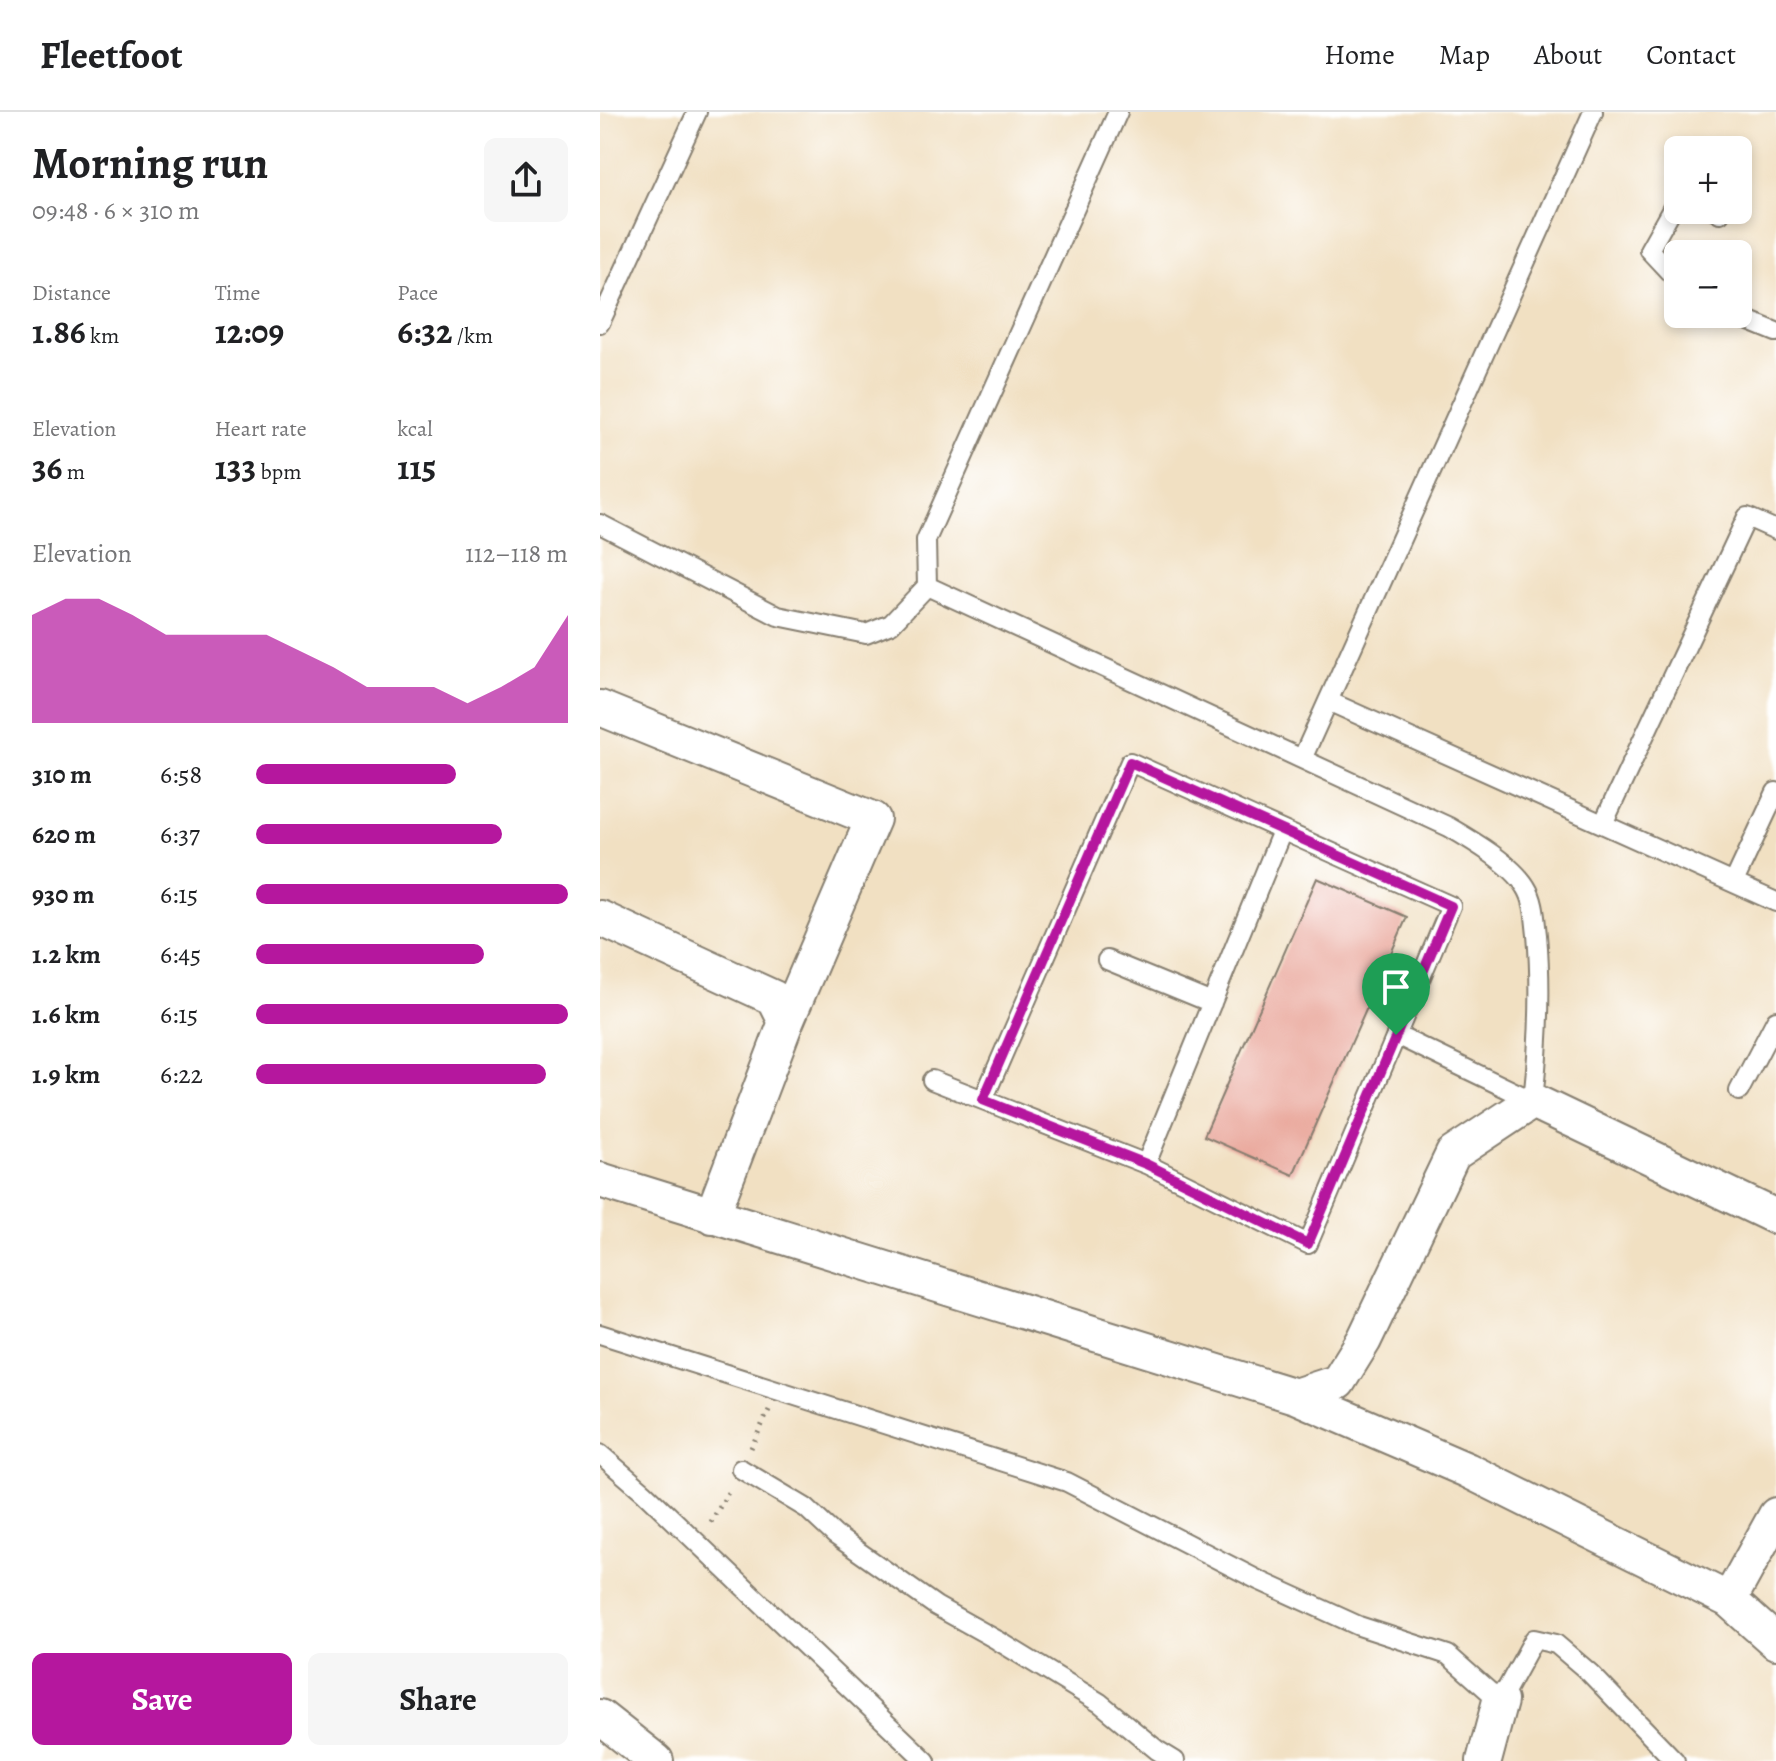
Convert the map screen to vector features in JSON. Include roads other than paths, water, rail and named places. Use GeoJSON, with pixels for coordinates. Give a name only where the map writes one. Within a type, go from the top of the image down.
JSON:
{"type":"FeatureCollection","features":[{"type":"Feature","properties":{"kind":"street"},"geometry":{"type":"LineString","coordinates":[[600,708],[873,819],[786,1022],[712,1216]]}},
{"type":"Feature","properties":{"kind":"street"},"geometry":{"type":"LineString","coordinates":[[600,918],[774,998],[786,1022]]}},
{"type":"Feature","properties":{"kind":"street"},"geometry":{"type":"LineString","coordinates":[[1295,1396],[1338,1382],[1364,1340],[1453,1154],[1533,1101],[1776,1217]]}},
{"type":"Feature","properties":{"kind":"street"},"geometry":{"type":"LineString","coordinates":[[600,1180],[1295,1396],[1467,1470],[1729,1600],[1776,1642]]}},
{"type":"Feature","properties":{"kind":"street"},"geometry":{"type":"LineString","coordinates":[[1729,1600],[1776,1515]]}},
{"type":"Feature","properties":{"kind":"street"},"geometry":{"type":"LineString","coordinates":[[1484,1761],[1500,1701]]}},
{"type":"Feature","properties":{"kind":"street"},"geometry":{"type":"LineString","coordinates":[[600,1717],[656,1761]]}},
{"type":"Feature","properties":{"kind":"lane"},"geometry":{"type":"LineString","coordinates":[[600,323],[697,112]]}},
{"type":"Feature","properties":{"kind":"lane"},"geometry":{"type":"LineString","coordinates":[[600,524],[778,616],[866,634],[891,624],[927,586],[926,540],[1118,112]]}},
{"type":"Feature","properties":{"kind":"lane"},"geometry":{"type":"LineString","coordinates":[[1302,759],[1593,112]]}},
{"type":"Feature","properties":{"kind":"lane"},"geometry":{"type":"LineString","coordinates":[[1664,223],[1649,250],[1664,266]]}},
{"type":"Feature","properties":{"kind":"lane"},"geometry":{"type":"LineString","coordinates":[[1752,322],[1776,332]]}},
{"type":"Feature","properties":{"kind":"lane"},"geometry":{"type":"LineString","coordinates":[[1603,824],[1747,517],[1776,530]]}},
{"type":"Feature","properties":{"kind":"lane"},"geometry":{"type":"LineString","coordinates":[[927,586],[1449,827],[1487,850],[1525,886],[1533,906],[1540,967],[1540,1031],[1533,1101],[1396,1035]]}},
{"type":"Feature","properties":{"kind":"lane"},"geometry":{"type":"LineString","coordinates":[[1328,701],[1776,902]]}},
{"type":"Feature","properties":{"kind":"lane"},"geometry":{"type":"LineString","coordinates":[[932,1080],[1146,1164],[1308,1244],[1451,906],[1130,762],[983,1100]]}},
{"type":"Feature","properties":{"kind":"lane"},"geometry":{"type":"LineString","coordinates":[[1734,882],[1776,792]]}},
{"type":"Feature","properties":{"kind":"lane"},"geometry":{"type":"LineString","coordinates":[[1146,1164],[1282,831]]}},
{"type":"Feature","properties":{"kind":"lane"},"geometry":{"type":"LineString","coordinates":[[1107,960],[1212,1003]]}},
{"type":"Feature","properties":{"kind":"lane"},"geometry":{"type":"LineString","coordinates":[[1739,1091],[1776,1020]]}},
{"type":"Feature","properties":{"kind":"lane"},"geometry":{"type":"LineString","coordinates":[[600,1334],[1067,1482],[1272,1587],[1359,1626],[1448,1655],[1500,1701],[1534,1639],[1556,1644],[1611,1693],[1675,1761]]}},
{"type":"Feature","properties":{"kind":"lane"},"geometry":{"type":"LineString","coordinates":[[600,1454],[926,1761]]}},
{"type":"Feature","properties":{"kind":"lane"},"geometry":{"type":"LineString","coordinates":[[741,1469],[806,1508],[835,1535],[936,1606],[1100,1703],[1175,1761]]}}]}
